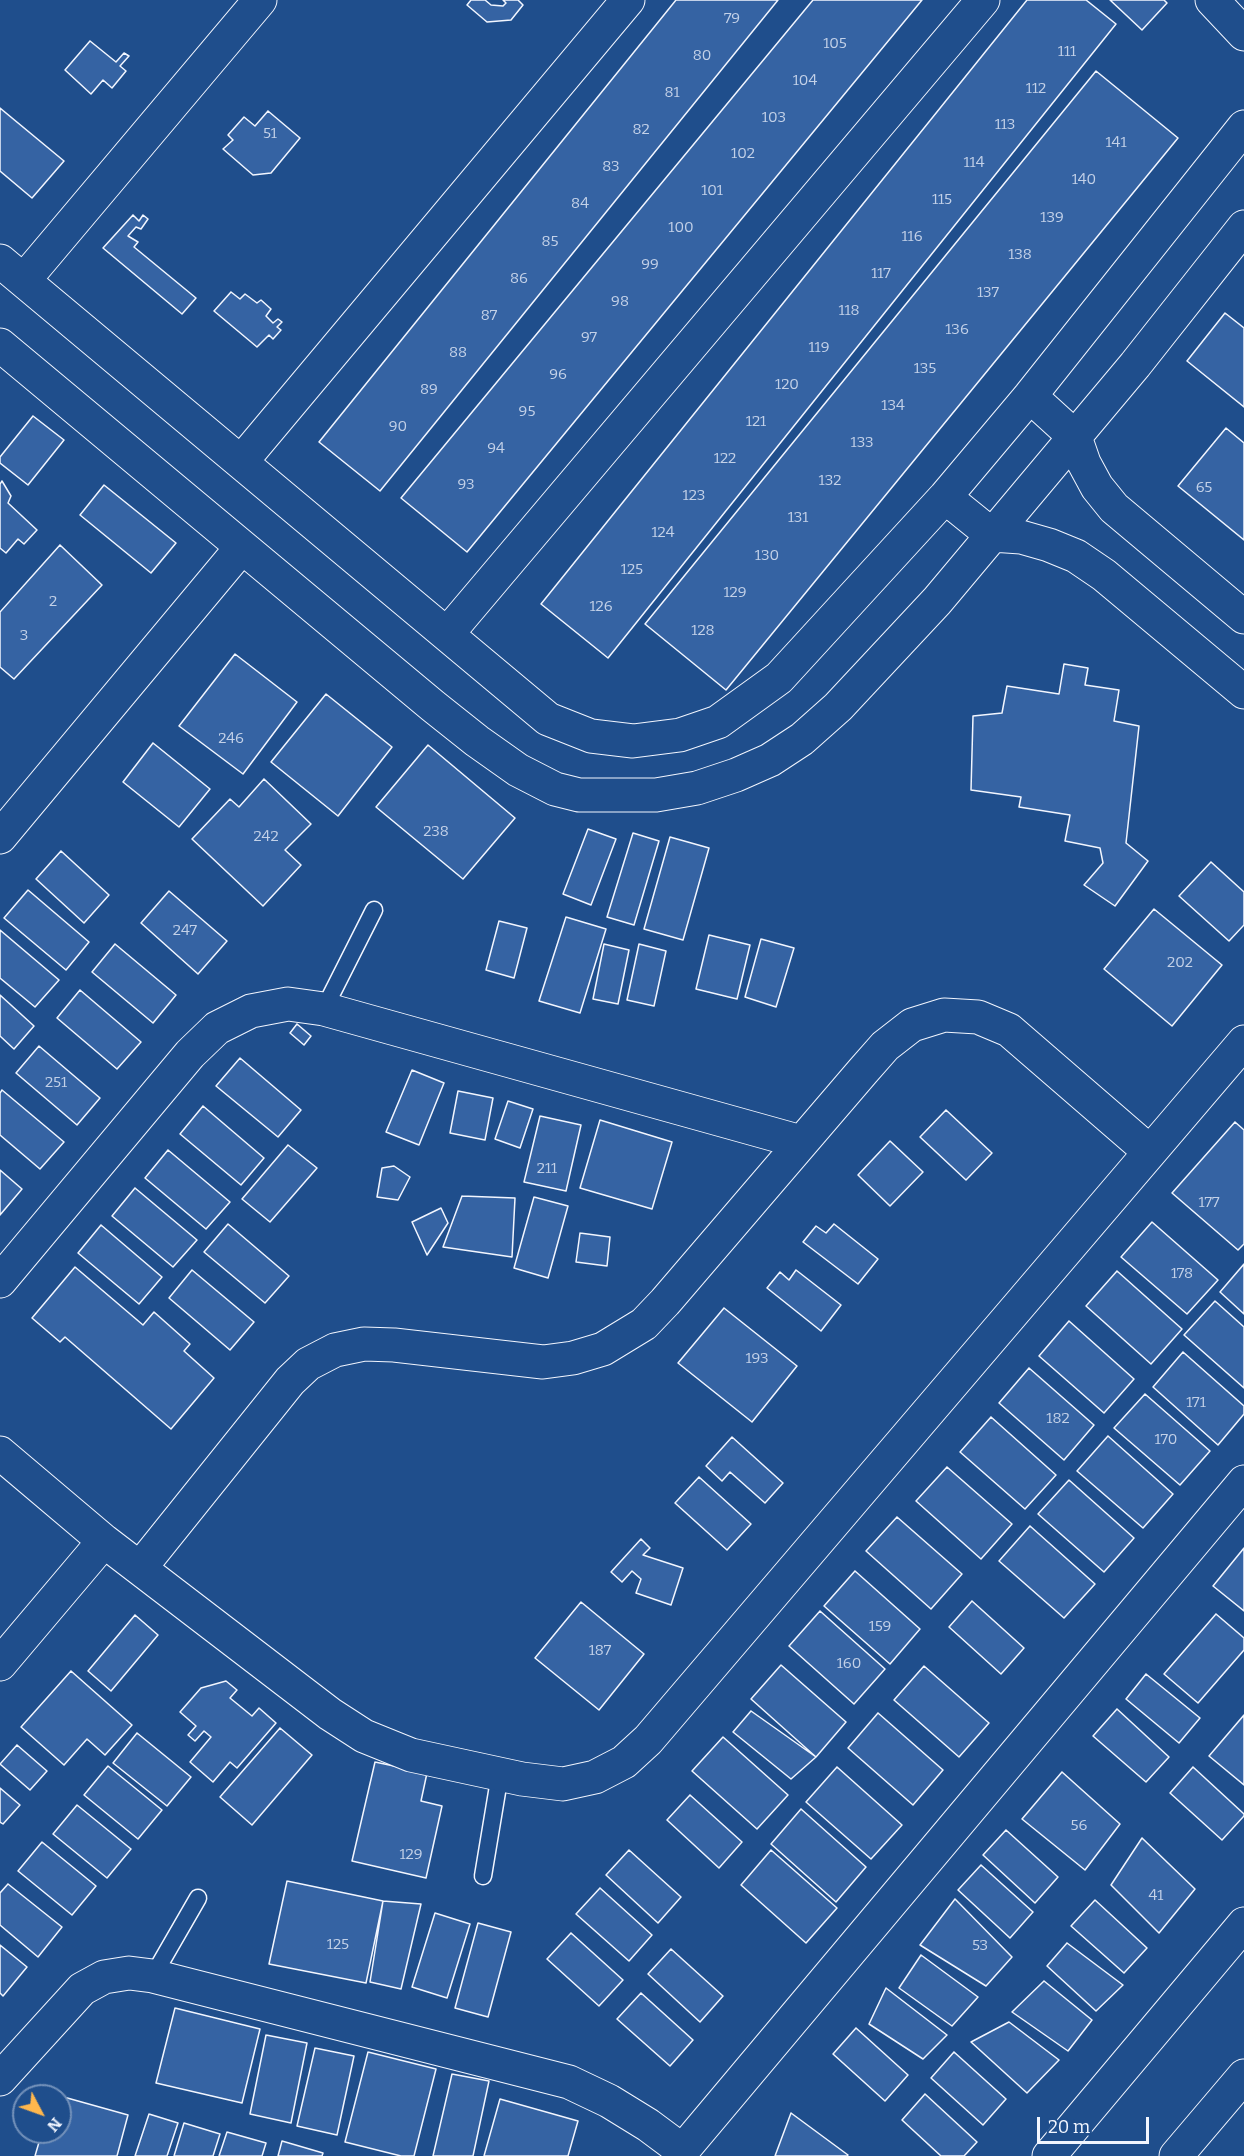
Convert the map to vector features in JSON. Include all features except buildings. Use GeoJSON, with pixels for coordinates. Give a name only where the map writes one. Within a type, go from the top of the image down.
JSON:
{"type":"FeatureCollection","features":[{"type":"Feature","properties":{"kind":"street"},"geometry":{"type":"LineString","coordinates":[[260,0],[12,270],[548,719],[591,736],[633,741],[680,735],[718,722],[778,678],[945,497],[1030,396],[1244,127]]}},
{"type":"Feature","properties":{"kind":"street"},"geometry":{"type":"LineString","coordinates":[[241,462],[628,0]]}},
{"type":"Feature","properties":{"kind":"street"},"geometry":{"type":"LineString","coordinates":[[447,634],[983,0]]}},
{"type":"Feature","properties":{"kind":"street"},"geometry":{"type":"LineString","coordinates":[[1212,0],[1244,34]]}},
{"type":"Feature","properties":{"kind":"street"},"geometry":{"type":"LineString","coordinates":[[0,345],[477,741],[518,770],[555,789],[579,795],[656,795],[697,788],[736,776],[770,760],[802,739],[838,707],[937,601],[1135,365],[1244,227]]}},
{"type":"Feature","properties":{"kind":"street"},"geometry":{"type":"LineString","coordinates":[[1030,396],[1075,437],[1088,471],[1097,487],[1114,508],[1244,617]]}},
{"type":"Feature","properties":{"kind":"street"},"geometry":{"type":"LineString","coordinates":[[945,497],[992,535],[1021,537],[1049,545],[1076,556],[1104,574],[1244,692]]}},
{"type":"Feature","properties":{"kind":"street"},"geometry":{"type":"LineString","coordinates":[[0,837],[242,547]]}},
{"type":"Feature","properties":{"kind":"street"},"geometry":{"type":"LineString","coordinates":[[0,1281],[190,1054],[217,1028],[251,1011],[288,1004],[324,1009],[801,1142]]}},
{"type":"Feature","properties":{"kind":"street"},"geometry":{"type":"LineString","coordinates":[[140,1568],[290,1381],[308,1364],[335,1350],[364,1344],[543,1362],[573,1358],[603,1349],[644,1324],[885,1046],[912,1025],[944,1015],[978,1017],[1009,1030],[1150,1152]]}},
{"type":"Feature","properties":{"kind":"street"},"geometry":{"type":"LineString","coordinates":[[0,1453],[104,1540],[353,1730],[387,1747],[411,1755],[500,1774],[563,1784],[595,1777],[624,1762],[640,1748],[1150,1152],[1240,1053]]}},
{"type":"Feature","properties":{"kind":"street"},"geometry":{"type":"LineString","coordinates":[[0,2079],[82,1989],[104,1977],[129,1973],[153,1976],[569,2082],[609,2101],[648,2125],[680,2154],[1244,1482]]}},
{"type":"Feature","properties":{"kind":"street"},"geometry":{"type":"LineString","coordinates":[[0,1664],[104,1540]]}},
{"type":"Feature","properties":{"kind":"street"},"geometry":{"type":"LineString","coordinates":[[1049,2156],[1244,1924]]}},
{"type":"Feature","properties":{"kind":"street"},"geometry":{"type":"LineString","coordinates":[[1176,2156],[1244,2076]]}},
{"type":"Feature","properties":{"kind":"lane"},"geometry":{"type":"LineString","coordinates":[[324,1009],[374,910]]}},
{"type":"Feature","properties":{"kind":"lane"},"geometry":{"type":"LineString","coordinates":[[483,1876],[500,1774]]}},
{"type":"Feature","properties":{"kind":"lane"},"geometry":{"type":"LineString","coordinates":[[153,1976],[198,1898]]}}]}
